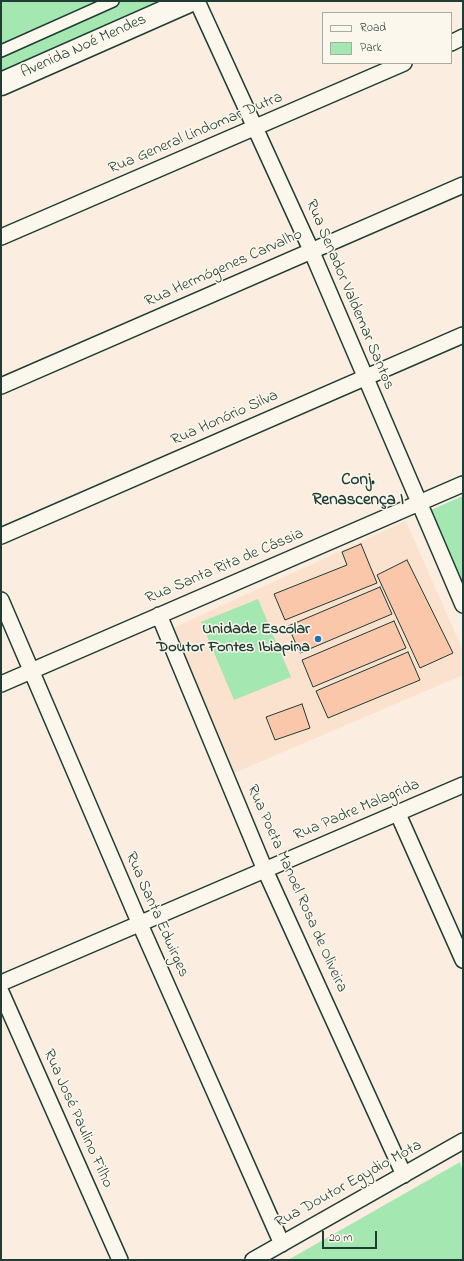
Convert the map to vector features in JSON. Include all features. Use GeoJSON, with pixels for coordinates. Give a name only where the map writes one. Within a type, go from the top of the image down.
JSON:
{"type":"FeatureCollection","features":[{"type":"Feature","properties":{"kind":"main road","name":"Avenida Noé Mendes"},"geometry":{"type":"LineString","coordinates":[[1,84],[189,1]]}},
{"type":"Feature","properties":{"kind":"street"},"geometry":{"type":"LineString","coordinates":[[1,51],[113,1]]}},
{"type":"Feature","properties":{"kind":"street","name":"Rua Senador Valdemar Santos"},"geometry":{"type":"LineString","coordinates":[[197,1],[311,250],[463,605]]}},
{"type":"Feature","properties":{"kind":"street"},"geometry":{"type":"LineString","coordinates":[[452,42],[463,37]]}},
{"type":"Feature","properties":{"kind":"street","name":"Rua General Lindomar Dutra"},"geometry":{"type":"LineString","coordinates":[[1,237],[402,64]]}},
{"type":"Feature","properties":{"kind":"street","name":"Rua Hermógenes Carvalho"},"geometry":{"type":"LineString","coordinates":[[1,386],[463,185]]}},
{"type":"Feature","properties":{"kind":"street","name":"Rua Honório Silva"},"geometry":{"type":"LineString","coordinates":[[1,536],[463,335]]}},
{"type":"Feature","properties":{"kind":"street","name":"Rua Santa Rita de Cássia"},"geometry":{"type":"LineString","coordinates":[[1,684],[463,484]]}},
{"type":"Feature","properties":{"kind":"street","name":"Rua Santa Edwirges"},"geometry":{"type":"LineString","coordinates":[[1,600],[139,922],[282,1244]]}},
{"type":"Feature","properties":{"kind":"street","name":"Rua Poeta Manoel Rosa de Oliveira"},"geometry":{"type":"LineString","coordinates":[[159,615],[265,870],[404,1175]]}},
{"type":"Feature","properties":{"kind":"street","name":"Rua Padre Malagrida"},"geometry":{"type":"LineString","coordinates":[[1,983],[139,922],[398,814],[463,785]]}},
{"type":"Feature","properties":{"kind":"street"},"geometry":{"type":"LineString","coordinates":[[398,814],[463,960]]}},
{"type":"Feature","properties":{"kind":"street","name":"Rua José Paulino Filho"},"geometry":{"type":"LineString","coordinates":[[1,992],[120,1260]]}},
{"type":"Feature","properties":{"kind":"street","name":"Rua Doutor Egydio Mota"},"geometry":{"type":"LineString","coordinates":[[253,1260],[463,1141]]}},
{"type":"Feature","properties":{"kind":"shaded area","name":"Unidade Escolar Doutor Fontes Ibiapina"},"geometry":{"type":"Polygon","coordinates":[[[406,521],[463,651],[463,675],[234,773],[173,628],[406,521]]]}},
{"type":"Feature","properties":{"kind":"green space"},"geometry":{"type":"Polygon","coordinates":[[[1,1],[165,1],[1,72],[1,1]]]}},
{"type":"Feature","properties":{"kind":"green space"},"geometry":{"type":"Polygon","coordinates":[[[463,496],[463,594],[426,512],[463,496]]]}},
{"type":"Feature","properties":{"kind":"green space"},"geometry":{"type":"Polygon","coordinates":[[[258,599],[291,677],[234,700],[201,622],[258,599]]]}},
{"type":"Feature","properties":{"kind":"green space"},"geometry":{"type":"Polygon","coordinates":[[[460,1162],[463,1171],[463,1260],[288,1260],[460,1162]]]}},
{"type":"Feature","properties":{"kind":"building"},"geometry":{"type":"Polygon","coordinates":[[[361,544],[377,583],[285,620],[274,594],[347,565],[342,552],[361,544]]]}},
{"type":"Feature","properties":{"kind":"building"},"geometry":{"type":"Polygon","coordinates":[[[407,560],[453,653],[420,668],[377,575],[407,560]]]}},
{"type":"Feature","properties":{"kind":"building"},"geometry":{"type":"Polygon","coordinates":[[[380,587],[392,614],[300,653],[288,626],[380,587]]]}},
{"type":"Feature","properties":{"kind":"building"},"geometry":{"type":"Polygon","coordinates":[[[394,621],[406,648],[313,687],[302,660],[394,621]]]}},
{"type":"Feature","properties":{"kind":"building"},"geometry":{"type":"Polygon","coordinates":[[[408,652],[420,680],[328,718],[316,691],[408,652]]]}},
{"type":"Feature","properties":{"kind":"building"},"geometry":{"type":"Polygon","coordinates":[[[302,704],[310,728],[275,740],[266,717],[302,704]]]}},
{"type":"Feature","properties":{"kind":"place","name":"Unidade Escolar Doutor Fontes Ibiapina"},"geometry":{"type":"Point","coordinates":[318,639]}},
{"type":"Feature","properties":{"kind":"district","name":"Conj. Renascença I"},"geometry":{"type":"Point","coordinates":[358,491]}}]}
